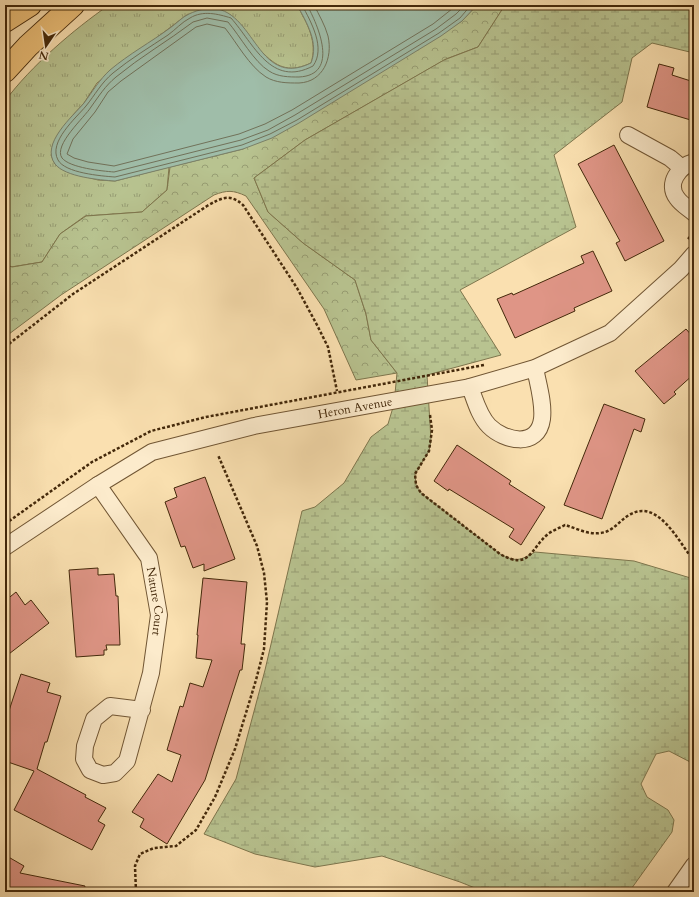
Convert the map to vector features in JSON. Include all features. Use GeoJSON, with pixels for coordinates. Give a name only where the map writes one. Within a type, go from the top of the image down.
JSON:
{"type":"FeatureCollection","features":[{"type":"Feature","properties":{"kind":"highway"},"geometry":{"type":"LineString","coordinates":[[5,21],[30,5]]}},
{"type":"Feature","properties":{"kind":"highway"},"geometry":{"type":"LineString","coordinates":[[5,71],[28,46],[73,5]]}},
{"type":"Feature","properties":{"kind":"street"},"geometry":{"type":"LineString","coordinates":[[628,135],[670,158],[688,165],[674,179],[674,193],[681,203],[694,212]]}},
{"type":"Feature","properties":{"kind":"street","name":"Heron Avenue"},"geometry":{"type":"LineString","coordinates":[[5,547],[98,485],[152,452],[254,426],[470,388],[535,368],[610,333],[680,269],[689,249]]}},
{"type":"Feature","properties":{"kind":"street"},"geometry":{"type":"LineString","coordinates":[[470,388],[480,412],[489,426],[506,438],[519,440],[530,438],[538,432],[542,420],[542,403],[535,368]]}},
{"type":"Feature","properties":{"kind":"street","name":"Nature Court"},"geometry":{"type":"LineString","coordinates":[[98,485],[149,558],[159,615],[151,673],[142,710],[127,761],[115,773],[103,775],[90,770],[84,759],[85,746],[94,719],[110,706],[142,710]]}},
{"type":"Feature","properties":{"kind":"street"},"geometry":{"type":"LineString","coordinates":[[675,892],[694,865]]}},
{"type":"Feature","properties":{"kind":"path"},"geometry":{"type":"LineString","coordinates":[[5,347],[73,294],[207,206],[221,198],[229,197],[243,205],[297,288],[328,348],[337,391],[488,364]]}},
{"type":"Feature","properties":{"kind":"path"},"geometry":{"type":"LineString","coordinates":[[689,249],[694,232]]}},
{"type":"Feature","properties":{"kind":"path"},"geometry":{"type":"LineString","coordinates":[[430,415],[432,440],[429,451],[415,474],[416,485],[421,493],[500,554],[512,561],[525,558],[534,552],[548,534],[565,525],[591,534],[602,533],[614,528],[631,513],[645,511],[657,515],[664,521],[674,532],[694,561]]}},
{"type":"Feature","properties":{"kind":"path"},"geometry":{"type":"LineString","coordinates":[[136,892],[135,866],[140,854],[154,848],[176,846],[196,830],[215,797],[235,749],[264,649],[267,602],[264,573],[257,546],[218,455]]}},
{"type":"Feature","properties":{"kind":"green space"},"geometry":{"type":"Polygon","coordinates":[[[109,5],[297,5],[308,26],[312,40],[313,55],[311,63],[297,68],[286,68],[280,66],[264,54],[188,14],[97,83],[84,103],[73,115],[51,155],[55,164],[68,172],[98,180],[115,181],[169,167],[167,190],[142,212],[85,216],[60,234],[42,262],[11,267],[5,264],[5,101],[27,75],[53,49],[109,5]]]}},
{"type":"Feature","properties":{"kind":"green space"},"geometry":{"type":"Polygon","coordinates":[[[477,5],[505,5],[478,47],[446,59],[305,140],[254,178],[268,212],[303,243],[355,280],[366,314],[371,340],[397,373],[356,380],[324,309],[246,196],[230,191],[214,195],[61,295],[5,337],[5,264],[12,267],[42,262],[60,234],[86,216],[142,212],[167,190],[170,167],[243,149],[462,21],[477,5]]]}},
{"type":"Feature","properties":{"kind":"green space"},"geometry":{"type":"Polygon","coordinates":[[[505,5],[694,5],[694,53],[652,43],[632,58],[622,102],[554,155],[576,227],[460,290],[501,355],[427,375],[431,440],[429,451],[415,474],[416,485],[421,493],[500,554],[510,558],[521,559],[535,552],[634,561],[694,579],[694,764],[669,751],[656,754],[641,784],[647,797],[668,810],[674,820],[672,832],[629,892],[485,892],[382,856],[315,867],[255,854],[204,834],[236,779],[265,670],[302,511],[315,507],[344,483],[371,437],[388,424],[394,404],[397,373],[371,340],[366,314],[355,280],[303,243],[268,212],[254,178],[305,140],[444,60],[478,47],[505,5]]]}},
{"type":"Feature","properties":{"kind":"water"},"geometry":{"type":"Polygon","coordinates":[[[297,5],[477,5],[462,21],[441,36],[299,123],[272,138],[243,149],[115,181],[92,179],[74,175],[66,172],[55,164],[51,156],[55,139],[66,123],[110,70],[184,17],[192,13],[204,9],[221,10],[234,18],[266,56],[277,65],[292,68],[311,63],[314,48],[313,41],[308,26],[297,5]]]}},
{"type":"Feature","properties":{"kind":"building"},"geometry":{"type":"Polygon","coordinates":[[[659,64],[674,68],[672,75],[694,82],[694,121],[647,107],[659,64]]]}},
{"type":"Feature","properties":{"kind":"building"},"geometry":{"type":"Polygon","coordinates":[[[614,145],[664,241],[625,261],[616,243],[620,241],[578,164],[614,145]]]}},
{"type":"Feature","properties":{"kind":"building"},"geometry":{"type":"Polygon","coordinates":[[[593,251],[612,291],[574,308],[575,311],[515,338],[497,299],[512,293],[513,295],[584,263],[581,256],[593,251]]]}},
{"type":"Feature","properties":{"kind":"building"},"geometry":{"type":"Polygon","coordinates":[[[686,329],[694,338],[694,374],[674,392],[676,394],[664,404],[635,371],[686,329]]]}},
{"type":"Feature","properties":{"kind":"building"},"geometry":{"type":"Polygon","coordinates":[[[604,404],[645,419],[641,432],[634,429],[602,519],[564,505],[604,404]]]}},
{"type":"Feature","properties":{"kind":"building"},"geometry":{"type":"Polygon","coordinates":[[[457,445],[511,481],[509,484],[545,507],[521,545],[509,537],[514,529],[449,489],[448,491],[434,481],[457,445]]]}},
{"type":"Feature","properties":{"kind":"building"},"geometry":{"type":"Polygon","coordinates":[[[205,477],[235,559],[204,571],[204,564],[193,568],[185,546],[181,547],[165,502],[177,497],[174,488],[205,477]]]}},
{"type":"Feature","properties":{"kind":"building"},"geometry":{"type":"Polygon","coordinates":[[[98,568],[98,575],[114,574],[116,596],[118,596],[120,645],[106,645],[107,650],[104,650],[104,655],[76,657],[69,570],[98,568]]]}},
{"type":"Feature","properties":{"kind":"building"},"geometry":{"type":"Polygon","coordinates":[[[203,578],[247,582],[241,644],[245,644],[242,670],[240,670],[205,780],[167,844],[140,827],[144,819],[132,812],[158,774],[172,782],[181,755],[167,750],[180,706],[183,707],[190,683],[203,687],[212,660],[196,658],[203,578]]]}},
{"type":"Feature","properties":{"kind":"building"},"geometry":{"type":"Polygon","coordinates":[[[16,592],[25,605],[31,600],[49,623],[5,657],[5,601],[16,592]]]}},
{"type":"Feature","properties":{"kind":"building"},"geometry":{"type":"Polygon","coordinates":[[[21,674],[50,683],[47,692],[61,696],[37,769],[86,795],[85,797],[106,808],[98,821],[105,825],[92,850],[14,810],[34,771],[5,761],[5,723],[21,674]]]}},
{"type":"Feature","properties":{"kind":"building"},"geometry":{"type":"Polygon","coordinates":[[[5,855],[24,866],[20,873],[85,886],[84,892],[5,892],[5,855]]]}}]}
